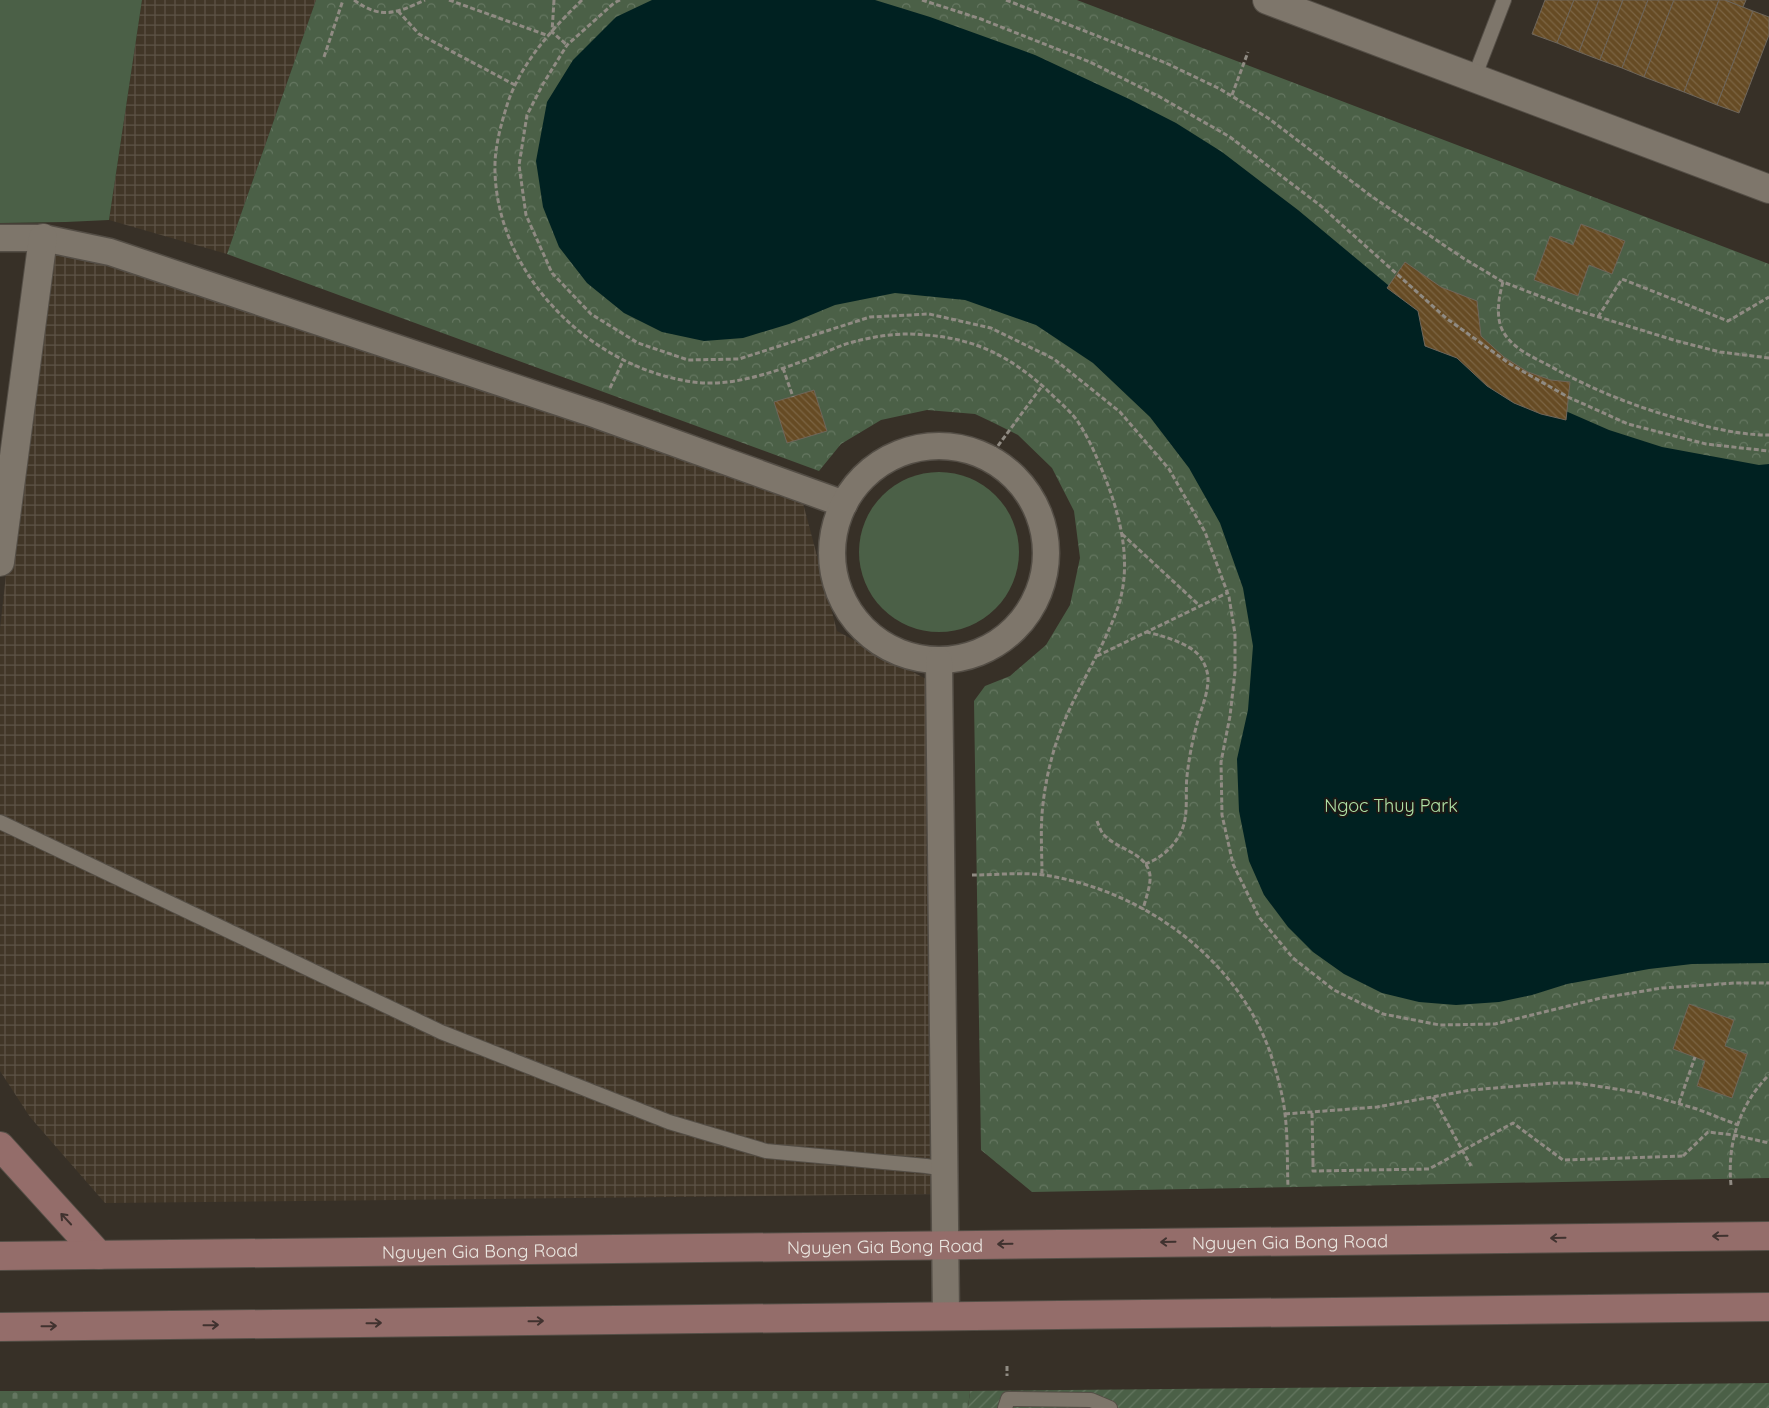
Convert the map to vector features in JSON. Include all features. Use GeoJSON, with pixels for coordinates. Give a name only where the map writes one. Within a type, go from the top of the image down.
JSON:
{"type":"FeatureCollection","features":[{"type":"Feature","properties":{"kind":"main road"},"geometry":{"type":"LineString","coordinates":[[0,1146],[99,1255]]}},
{"type":"Feature","properties":{"kind":"main road","name":"Nguyen Gia Bong Road"},"geometry":{"type":"LineString","coordinates":[[0,1256],[1769,1236]]}},
{"type":"Feature","properties":{"kind":"main road"},"geometry":{"type":"LineString","coordinates":[[0,1327],[1769,1307]]}},
{"type":"Feature","properties":{"kind":"street"},"geometry":{"type":"LineString","coordinates":[[1271,1],[1474,78],[1767,183]]}},
{"type":"Feature","properties":{"kind":"street"},"geometry":{"type":"LineString","coordinates":[[0,238],[42,238],[110,252],[597,415],[844,504]]}},
{"type":"Feature","properties":{"kind":"street"},"geometry":{"type":"LineString","coordinates":[[0,562],[7,455],[42,238]]}},
{"type":"Feature","properties":{"kind":"street"},"geometry":{"type":"LineString","coordinates":[[920,447],[956,447],[989,458],[1018,479],[1038,509],[1047,544],[1045,579],[1030,612],[1006,639],[974,656],[939,661],[903,655],[872,637],[848,611],[834,579],[832,544],[840,510],[860,480],[887,458],[920,447]]}},
{"type":"Feature","properties":{"kind":"street"},"geometry":{"type":"LineString","coordinates":[[939,661],[946,1316]]}},
{"type":"Feature","properties":{"kind":"lane"},"geometry":{"type":"LineString","coordinates":[[1474,78],[1504,0]]}},
{"type":"Feature","properties":{"kind":"lane"},"geometry":{"type":"LineString","coordinates":[[0,822],[441,1032],[669,1122],[766,1151],[945,1169]]}},
{"type":"Feature","properties":{"kind":"lane"},"geometry":{"type":"LineString","coordinates":[[1005,1408],[1008,1400],[1091,1400],[1110,1408]]}},
{"type":"Feature","properties":{"kind":"path"},"geometry":{"type":"LineString","coordinates":[[324,58],[343,0]]}},
{"type":"Feature","properties":{"kind":"path"},"geometry":{"type":"LineString","coordinates":[[354,0],[365,7],[379,12],[393,13],[405,10],[424,0]]}},
{"type":"Feature","properties":{"kind":"path"},"geometry":{"type":"LineString","coordinates":[[448,0],[549,36]]}},
{"type":"Feature","properties":{"kind":"path"},"geometry":{"type":"LineString","coordinates":[[552,32],[554,0]]}},
{"type":"Feature","properties":{"kind":"path"},"geometry":{"type":"LineString","coordinates":[[582,0],[552,32],[526,65],[515,86],[509,100],[497,149],[495,176],[500,208],[507,233],[516,252],[539,290],[560,314],[579,331],[604,348],[642,368],[695,383],[720,383],[746,379],[783,368],[846,344],[869,338],[898,334],[925,334],[956,339],[985,348],[1023,370],[1076,420],[1092,447],[1113,497],[1122,534],[1125,568],[1119,604],[1096,657],[1064,722],[1051,763],[1042,805],[1042,875]]}},
{"type":"Feature","properties":{"kind":"path"},"geometry":{"type":"LineString","coordinates":[[620,0],[614,3],[567,45],[543,84],[528,115],[518,165],[526,215],[552,273],[591,314],[638,343],[688,360],[739,359],[870,317],[928,314],[991,328],[1054,359],[1120,412],[1169,469],[1205,532],[1227,593],[1235,634],[1235,672],[1230,716],[1221,762],[1222,815],[1233,864],[1259,917],[1293,958],[1334,990],[1383,1014],[1440,1025],[1495,1024],[1602,998],[1662,988],[1736,983],[1769,983]]}},
{"type":"Feature","properties":{"kind":"path"},"geometry":{"type":"LineString","coordinates":[[922,0],[981,19],[1090,62],[1160,97],[1230,137],[1322,206],[1446,318],[1510,364],[1568,397],[1628,424],[1706,444],[1769,451]]}},
{"type":"Feature","properties":{"kind":"path"},"geometry":{"type":"LineString","coordinates":[[1006,0],[1166,63],[1232,95],[1268,118],[1371,196],[1463,258],[1503,282],[1598,317],[1697,346],[1720,352],[1769,358]]}},
{"type":"Feature","properties":{"kind":"path"},"geometry":{"type":"LineString","coordinates":[[398,12],[419,34],[515,86]]}},
{"type":"Feature","properties":{"kind":"path"},"geometry":{"type":"LineString","coordinates":[[552,32],[567,45]]}},
{"type":"Feature","properties":{"kind":"path"},"geometry":{"type":"LineString","coordinates":[[1232,95],[1248,52]]}},
{"type":"Feature","properties":{"kind":"path"},"geometry":{"type":"LineString","coordinates":[[1598,317],[1622,279],[1728,320],[1769,297]]}},
{"type":"Feature","properties":{"kind":"path"},"geometry":{"type":"LineString","coordinates":[[1503,282],[1499,295],[1501,327],[1518,348],[1597,390],[1646,410],[1721,431],[1752,435],[1769,434]]}},
{"type":"Feature","properties":{"kind":"path"},"geometry":{"type":"LineString","coordinates":[[783,368],[793,397]]}},
{"type":"Feature","properties":{"kind":"path"},"geometry":{"type":"LineString","coordinates":[[989,458],[1042,386]]}},
{"type":"Feature","properties":{"kind":"path"},"geometry":{"type":"LineString","coordinates":[[1122,534],[1200,606]]}},
{"type":"Feature","properties":{"kind":"path"},"geometry":{"type":"LineString","coordinates":[[1096,657],[1227,593]]}},
{"type":"Feature","properties":{"kind":"path"},"geometry":{"type":"LineString","coordinates":[[1145,864],[1161,856],[1182,832],[1186,819],[1187,776],[1208,678],[1201,656],[1182,644],[1147,632]]}},
{"type":"Feature","properties":{"kind":"path"},"geometry":{"type":"LineString","coordinates":[[1097,821],[1104,835],[1118,846],[1138,857],[1150,872],[1150,881],[1143,910]]}},
{"type":"Feature","properties":{"kind":"path"},"geometry":{"type":"LineString","coordinates":[[941,876],[1042,875],[1076,882],[1104,892],[1143,910],[1178,930],[1208,956],[1252,1014],[1269,1051],[1285,1114],[1288,1187]]}},
{"type":"Feature","properties":{"kind":"path"},"geometry":{"type":"LineString","coordinates":[[1679,1103],[1695,1057]]}},
{"type":"Feature","properties":{"kind":"path"},"geometry":{"type":"LineString","coordinates":[[1731,1185],[1731,1148],[1740,1116],[1758,1086],[1769,1075]]}},
{"type":"Feature","properties":{"kind":"path"},"geometry":{"type":"LineString","coordinates":[[1285,1114],[1377,1107],[1487,1088],[1577,1083],[1642,1093],[1679,1103],[1738,1125]]}},
{"type":"Feature","properties":{"kind":"path"},"geometry":{"type":"LineString","coordinates":[[1433,1097],[1471,1166]]}},
{"type":"Feature","properties":{"kind":"path"},"geometry":{"type":"LineString","coordinates":[[1312,1112],[1313,1171],[1429,1169],[1513,1123],[1563,1160],[1683,1156],[1708,1132],[1734,1135],[1769,1143]]}},
{"type":"Feature","properties":{"kind":"shaded area"},"geometry":{"type":"Polygon","coordinates":[[[142,0],[316,0],[227,254],[109,220],[142,0]]]}},
{"type":"Feature","properties":{"kind":"shaded area"},"geometry":{"type":"Polygon","coordinates":[[[43,238],[799,488],[837,631],[939,686],[945,1194],[105,1203],[30,1117],[0,1071],[0,629],[43,238]]]}},
{"type":"Feature","properties":{"kind":"green space"},"geometry":{"type":"Polygon","coordinates":[[[0,0],[142,0],[109,220],[0,223],[0,0]]]}},
{"type":"Feature","properties":{"kind":"green space","name":"Ngoc Thuy Park"},"geometry":{"type":"Polygon","coordinates":[[[316,0],[1077,0],[1769,264],[1769,1178],[1032,1192],[981,1150],[974,701],[985,686],[1010,676],[1046,645],[1070,605],[1080,558],[1074,511],[1052,468],[1018,435],[975,414],[927,410],[881,420],[841,444],[819,471],[227,254],[316,0]]]}},
{"type":"Feature","properties":{"kind":"green space"},"geometry":{"type":"Polygon","coordinates":[[[947,472],[977,481],[996,495],[1006,507],[1013,521],[1018,536],[1018,568],[1013,583],[1006,597],[996,609],[984,619],[962,629],[947,632],[931,632],[916,629],[894,619],[872,597],[860,568],[859,544],[862,529],[872,507],[894,485],[923,473],[947,472]]]}},
{"type":"Feature","properties":{"kind":"green space"},"geometry":{"type":"Polygon","coordinates":[[[1769,1383],[1769,1408],[968,1408],[970,1391],[1769,1383]]]}},
{"type":"Feature","properties":{"kind":"green space"},"geometry":{"type":"Polygon","coordinates":[[[0,1391],[970,1391],[968,1408],[0,1408],[0,1391]]]}},
{"type":"Feature","properties":{"kind":"water"},"geometry":{"type":"Polygon","coordinates":[[[652,0],[875,0],[930,17],[1035,55],[1176,123],[1222,152],[1298,210],[1490,370],[1545,402],[1609,430],[1662,447],[1759,465],[1769,464],[1769,963],[1692,964],[1649,969],[1567,984],[1532,995],[1499,1002],[1456,1005],[1419,1002],[1382,993],[1344,974],[1313,952],[1288,927],[1264,895],[1249,861],[1239,811],[1237,759],[1248,710],[1253,646],[1243,588],[1220,523],[1189,468],[1150,417],[1093,363],[1036,325],[965,300],[895,293],[835,305],[789,324],[743,338],[704,341],[662,332],[624,313],[587,283],[559,247],[543,207],[536,161],[547,102],[573,60],[616,17],[652,0]]]}},
{"type":"Feature","properties":{"kind":"building"},"geometry":{"type":"Polygon","coordinates":[[[1545,0],[1574,0],[1557,43],[1532,34],[1545,0]]]}},
{"type":"Feature","properties":{"kind":"building"},"geometry":{"type":"Polygon","coordinates":[[[1574,0],[1599,0],[1579,52],[1557,43],[1574,0]]]}},
{"type":"Feature","properties":{"kind":"building"},"geometry":{"type":"Polygon","coordinates":[[[1599,0],[1623,0],[1600,60],[1579,52],[1599,0]]]}},
{"type":"Feature","properties":{"kind":"building"},"geometry":{"type":"Polygon","coordinates":[[[1623,0],[1648,0],[1622,68],[1600,60],[1623,0]]]}},
{"type":"Feature","properties":{"kind":"building"},"geometry":{"type":"Polygon","coordinates":[[[1648,0],[1674,0],[1644,77],[1622,68],[1648,0]]]}},
{"type":"Feature","properties":{"kind":"building"},"geometry":{"type":"Polygon","coordinates":[[[1674,0],[1719,0],[1684,92],[1644,77],[1674,0]]]}},
{"type":"Feature","properties":{"kind":"building"},"geometry":{"type":"Polygon","coordinates":[[[1719,0],[1725,0],[1753,11],[1717,105],[1684,92],[1719,0]]]}},
{"type":"Feature","properties":{"kind":"building"},"geometry":{"type":"Polygon","coordinates":[[[1725,0],[1746,0],[1743,7],[1725,0]]]}},
{"type":"Feature","properties":{"kind":"building"},"geometry":{"type":"Polygon","coordinates":[[[1753,11],[1769,17],[1769,35],[1739,113],[1717,105],[1753,11]]]}},
{"type":"Feature","properties":{"kind":"building"},"geometry":{"type":"Polygon","coordinates":[[[1581,224],[1625,241],[1612,274],[1589,265],[1578,296],[1534,280],[1550,236],[1573,245],[1581,224]]]}},
{"type":"Feature","properties":{"kind":"building"},"geometry":{"type":"Polygon","coordinates":[[[1405,262],[1441,287],[1477,301],[1481,336],[1504,357],[1528,372],[1551,380],[1570,382],[1566,420],[1541,414],[1514,403],[1487,386],[1457,358],[1425,346],[1418,311],[1387,288],[1405,262]]]}},
{"type":"Feature","properties":{"kind":"building"},"geometry":{"type":"Polygon","coordinates":[[[814,390],[827,431],[787,443],[774,402],[814,390]]]}},
{"type":"Feature","properties":{"kind":"building"},"geometry":{"type":"Polygon","coordinates":[[[1689,1004],[1734,1020],[1725,1046],[1747,1054],[1732,1098],[1697,1086],[1705,1061],[1673,1049],[1689,1004]]]}}]}
